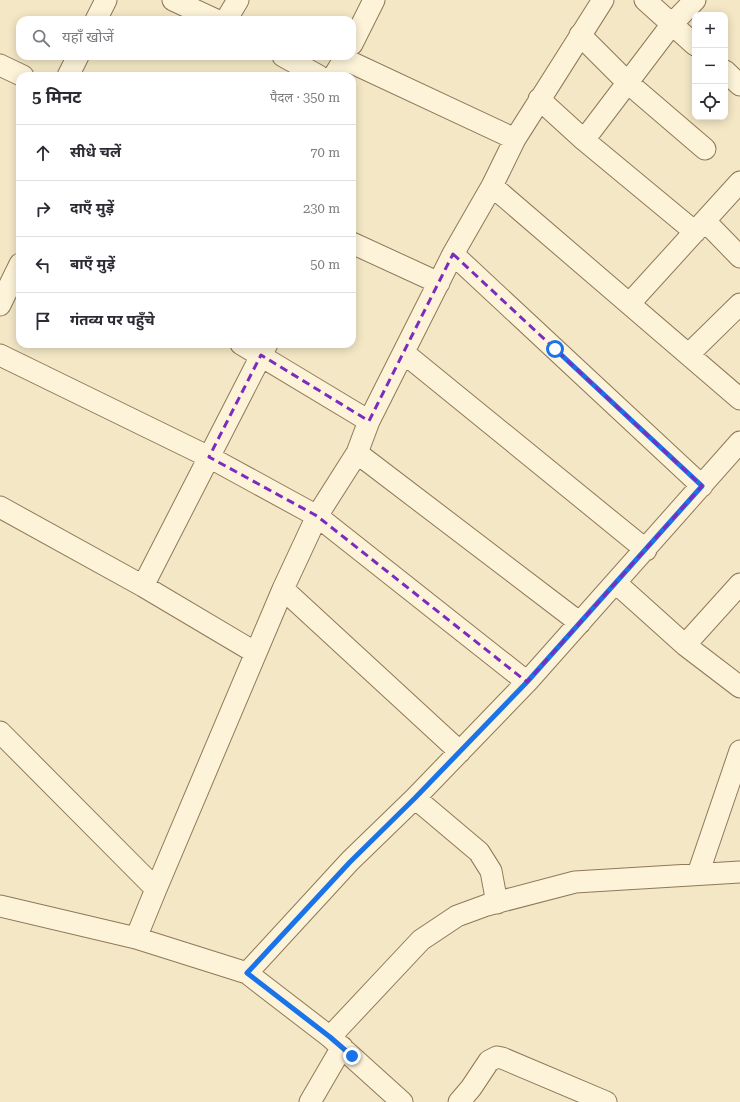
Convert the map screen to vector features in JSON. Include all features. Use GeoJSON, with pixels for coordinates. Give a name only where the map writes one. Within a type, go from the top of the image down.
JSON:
{"type":"FeatureCollection","features":[{"type":"Feature","properties":{"kind":"street"},"geometry":{"type":"LineString","coordinates":[[98,16],[106,0]]}},
{"type":"Feature","properties":{"kind":"street"},"geometry":{"type":"LineString","coordinates":[[173,0],[207,16]]}},
{"type":"Feature","properties":{"kind":"street"},"geometry":{"type":"LineString","coordinates":[[228,16],[238,0]]}},
{"type":"Feature","properties":{"kind":"street"},"geometry":{"type":"LineString","coordinates":[[356,35],[374,0]]}},
{"type":"Feature","properties":{"kind":"street"},"geometry":{"type":"LineString","coordinates":[[136,938],[283,589],[317,516],[357,453],[370,420],[453,254],[492,186],[515,139],[603,0]]}},
{"type":"Feature","properties":{"kind":"street"},"geometry":{"type":"LineString","coordinates":[[645,0],[692,42]]}},
{"type":"Feature","properties":{"kind":"street"},"geometry":{"type":"LineString","coordinates":[[584,140],[672,24],[694,0]]}},
{"type":"Feature","properties":{"kind":"street"},"geometry":{"type":"LineString","coordinates":[[580,35],[628,83],[705,149]]}},
{"type":"Feature","properties":{"kind":"street"},"geometry":{"type":"LineString","coordinates":[[356,58],[515,139]]}},
{"type":"Feature","properties":{"kind":"street"},"geometry":{"type":"LineString","coordinates":[[70,72],[76,60]]}},
{"type":"Feature","properties":{"kind":"street"},"geometry":{"type":"LineString","coordinates":[[290,60],[312,72]]}},
{"type":"Feature","properties":{"kind":"street"},"geometry":{"type":"LineString","coordinates":[[336,72],[343,60]]}},
{"type":"Feature","properties":{"kind":"street"},"geometry":{"type":"LineString","coordinates":[[0,65],[16,73]]}},
{"type":"Feature","properties":{"kind":"street"},"geometry":{"type":"LineString","coordinates":[[728,74],[740,85]]}},
{"type":"Feature","properties":{"kind":"street"},"geometry":{"type":"LineString","coordinates":[[540,99],[584,140],[740,257]]}},
{"type":"Feature","properties":{"kind":"street"},"geometry":{"type":"LineString","coordinates":[[630,303],[740,182]]}},
{"type":"Feature","properties":{"kind":"street"},"geometry":{"type":"LineString","coordinates":[[492,186],[630,303],[740,400]]}},
{"type":"Feature","properties":{"kind":"street"},"geometry":{"type":"LineString","coordinates":[[356,245],[439,283]]}},
{"type":"Feature","properties":{"kind":"street"},"geometry":{"type":"LineString","coordinates":[[453,254],[702,486]]}},
{"type":"Feature","properties":{"kind":"street"},"geometry":{"type":"LineString","coordinates":[[0,305],[16,272]]}},
{"type":"Feature","properties":{"kind":"street"},"geometry":{"type":"LineString","coordinates":[[689,354],[740,304]]}},
{"type":"Feature","properties":{"kind":"street"},"geometry":{"type":"LineString","coordinates":[[143,586],[264,350],[370,420]]}},
{"type":"Feature","properties":{"kind":"street"},"geometry":{"type":"LineString","coordinates":[[404,353],[646,550]]}},
{"type":"Feature","properties":{"kind":"street"},"geometry":{"type":"LineString","coordinates":[[0,355],[209,457],[317,516],[527,682]]}},
{"type":"Feature","properties":{"kind":"street"},"geometry":{"type":"LineString","coordinates":[[247,973],[350,862],[415,798],[527,682],[646,550],[740,442]]}},
{"type":"Feature","properties":{"kind":"street"},"geometry":{"type":"LineString","coordinates":[[357,453],[580,623]]}},
{"type":"Feature","properties":{"kind":"street"},"geometry":{"type":"LineString","coordinates":[[0,507],[143,586],[256,653]]}},
{"type":"Feature","properties":{"kind":"street"},"geometry":{"type":"LineString","coordinates":[[616,583],[685,645],[740,688]]}},
{"type":"Feature","properties":{"kind":"street"},"geometry":{"type":"LineString","coordinates":[[685,645],[740,584]]}},
{"type":"Feature","properties":{"kind":"street"},"geometry":{"type":"LineString","coordinates":[[283,589],[460,752]]}},
{"type":"Feature","properties":{"kind":"street"},"geometry":{"type":"LineString","coordinates":[[0,732],[156,889]]}},
{"type":"Feature","properties":{"kind":"street"},"geometry":{"type":"LineString","coordinates":[[698,874],[740,751]]}},
{"type":"Feature","properties":{"kind":"street"},"geometry":{"type":"LineString","coordinates":[[415,798],[479,852],[491,872],[497,903]]}},
{"type":"Feature","properties":{"kind":"street"},"geometry":{"type":"LineString","coordinates":[[310,1102],[336,1042],[421,940],[457,916],[497,903],[575,882],[740,872]]}},
{"type":"Feature","properties":{"kind":"street"},"geometry":{"type":"LineString","coordinates":[[0,906],[136,938],[247,973],[336,1042],[402,1102]]}},
{"type":"Feature","properties":{"kind":"street"},"geometry":{"type":"LineString","coordinates":[[459,1102],[471,1088],[489,1061],[502,1058],[606,1102]]}},
{"type":"Feature","properties":{"kind":"highlighted area"},"geometry":{"type":"Polygon","coordinates":[[[453,254],[702,486],[527,682],[317,516],[209,457],[261,355],[369,421],[453,254]]]}},
{"type":"Feature","properties":{"kind":"route"},"geometry":{"type":"LineString","coordinates":[[352,1056],[330,1037],[247,973],[350,862],[415,798],[527,682],[702,486],[555,349]]}}]}
